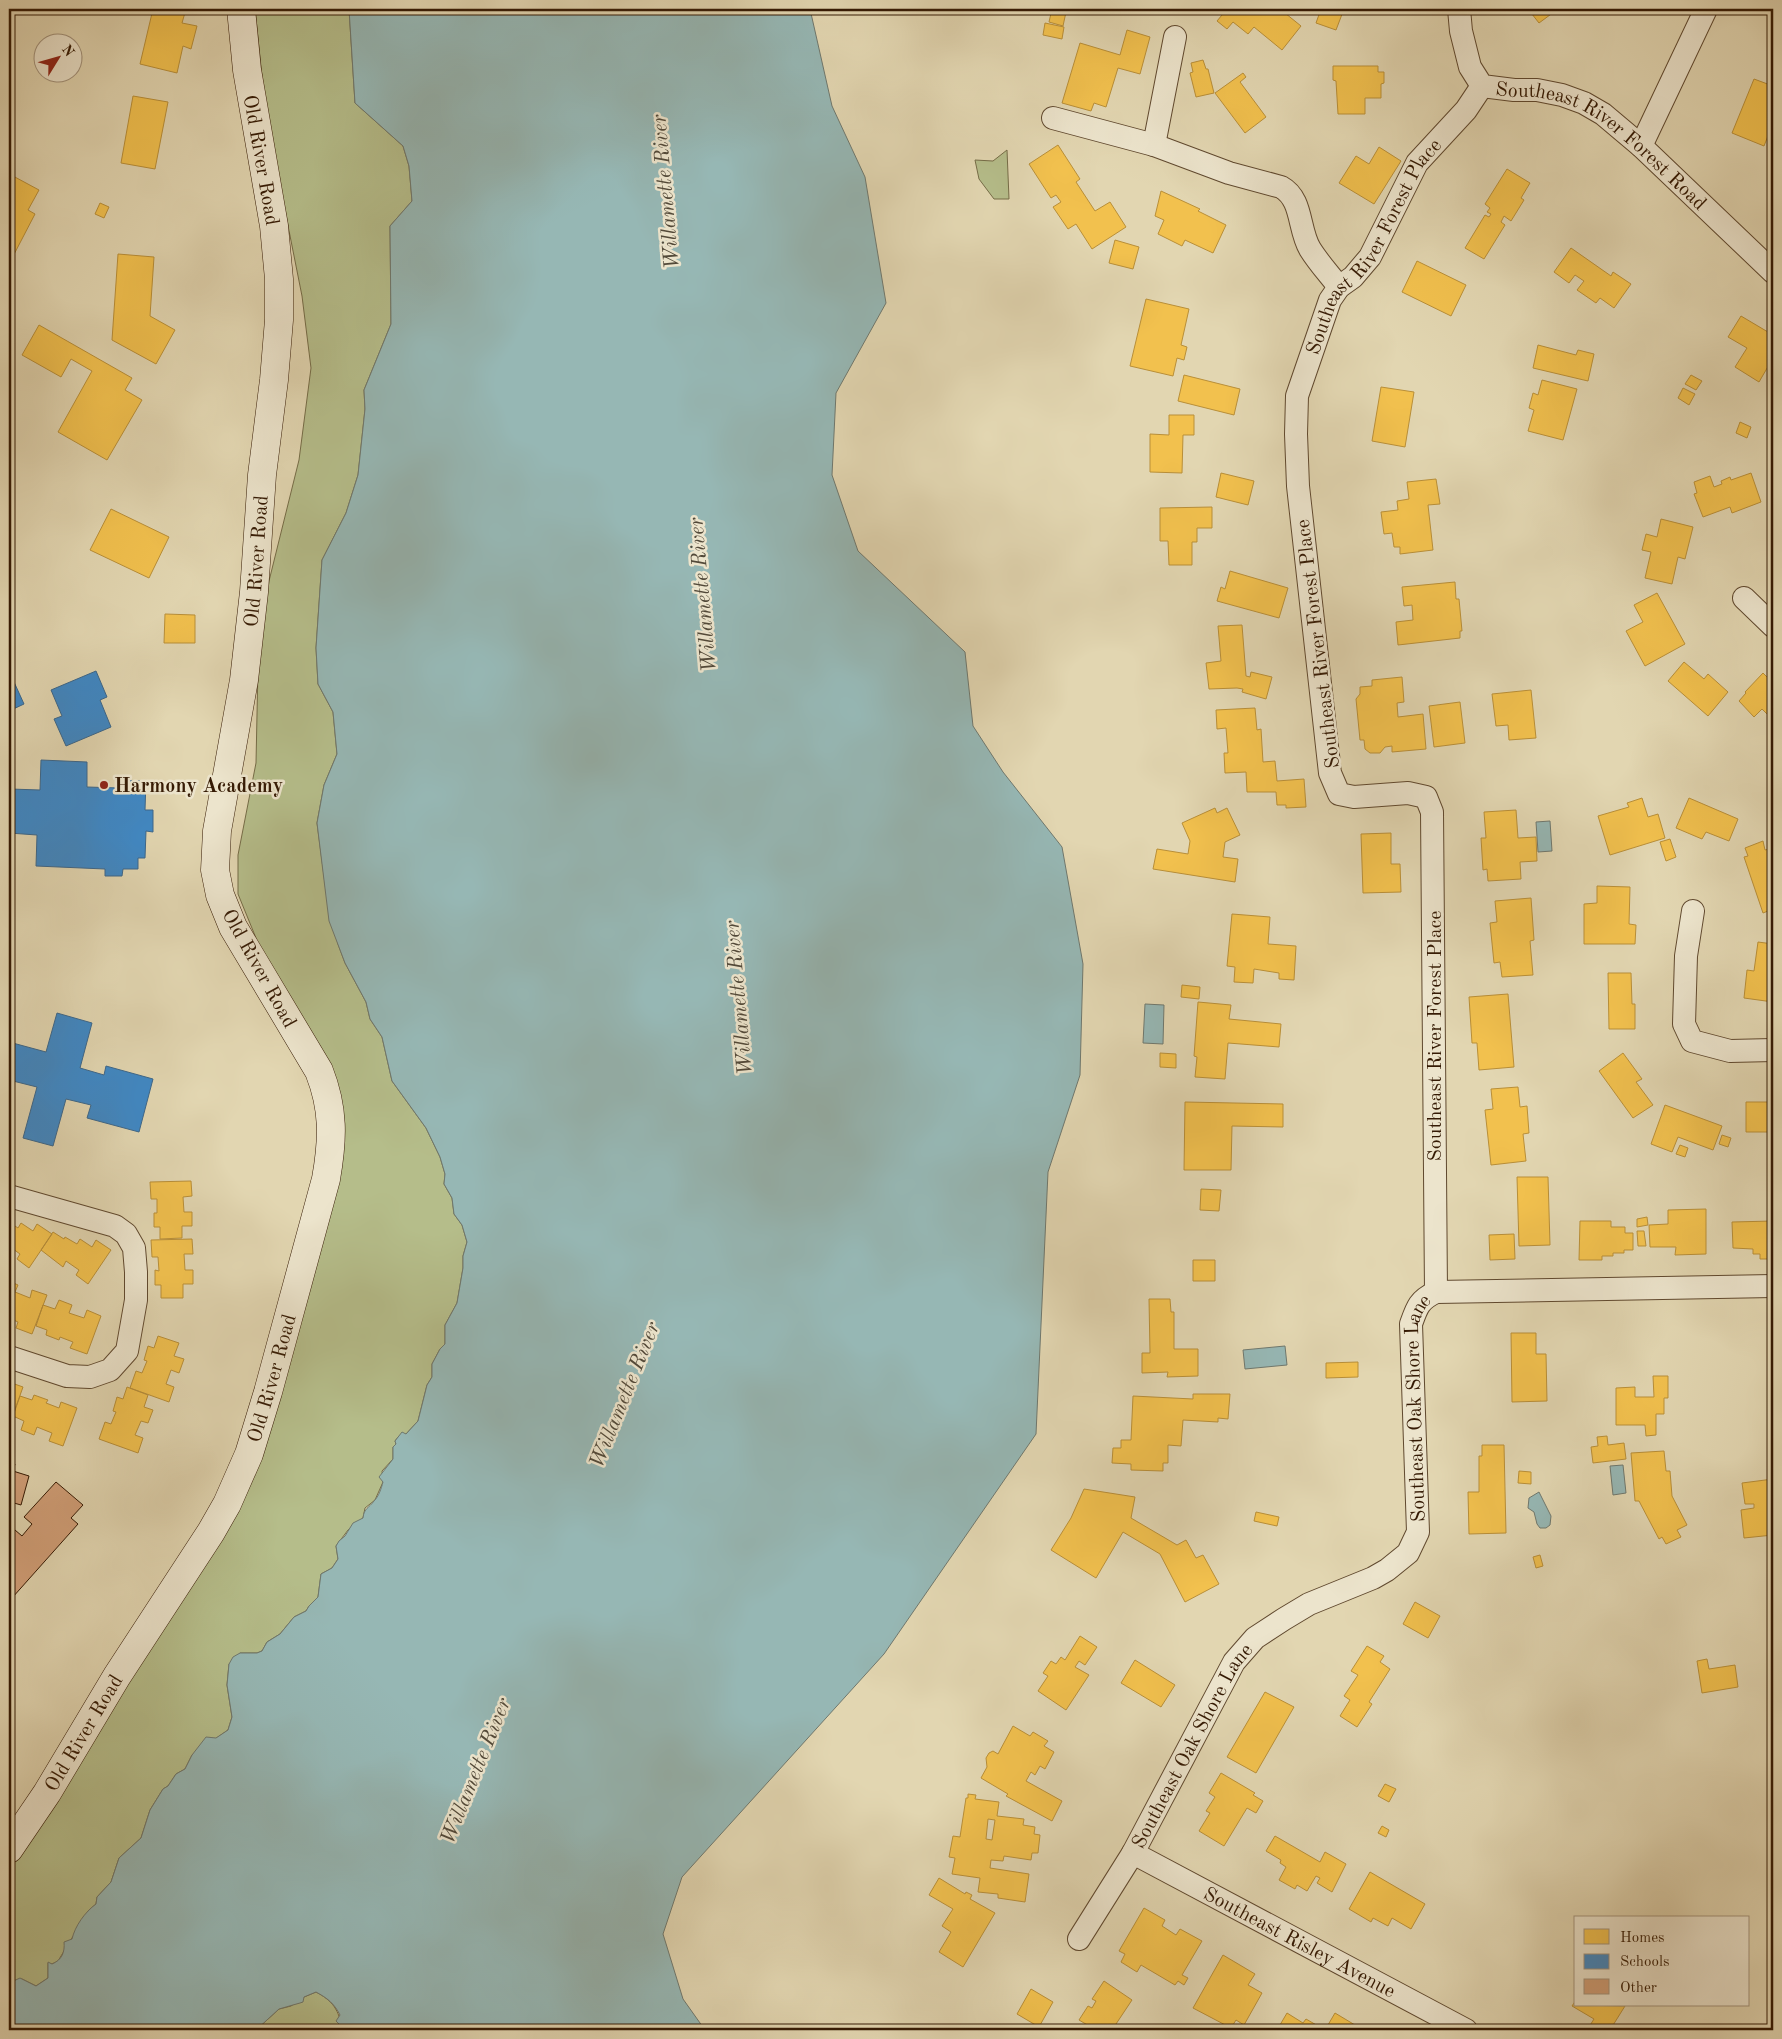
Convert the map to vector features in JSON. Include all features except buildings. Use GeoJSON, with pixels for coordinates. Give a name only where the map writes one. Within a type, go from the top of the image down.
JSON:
{"type":"FeatureCollection","features":[{"type":"Feature","properties":{"kind":"street","name":"Old River Road"},"geometry":{"type":"LineString","coordinates":[[9,1849],[46,1793],[117,1676],[228,1504],[249,1454],[268,1392],[326,1179],[331,1151],[332,1123],[326,1090],[319,1071],[233,927],[220,895],[215,870],[217,831],[244,680],[254,592],[262,475],[274,380],[279,320],[279,279],[274,226],[247,70],[241,9]]}},
{"type":"Feature","properties":{"kind":"street","name":"Southeast River Forest Road"},"geometry":{"type":"LineString","coordinates":[[1458,9],[1461,31],[1470,67],[1482,86],[1514,90],[1537,90],[1562,95],[1584,103],[1603,114],[1641,146],[1773,272]]}},
{"type":"Feature","properties":{"kind":"street"},"geometry":{"type":"LineString","coordinates":[[1641,146],[1706,9]]}},
{"type":"Feature","properties":{"kind":"street"},"geometry":{"type":"LineString","coordinates":[[1154,145],[1175,38]]}},
{"type":"Feature","properties":{"kind":"street","name":"Southeast River Forest Place"},"geometry":{"type":"LineString","coordinates":[[1436,1292],[1432,812],[1426,797],[1408,793],[1354,798],[1339,794],[1330,773],[1298,486],[1297,396],[1330,300],[1339,286],[1353,277],[1370,257],[1417,163],[1466,110],[1482,86]]}},
{"type":"Feature","properties":{"kind":"street"},"geometry":{"type":"LineString","coordinates":[[1053,118],[1154,145],[1229,173],[1287,190],[1294,198],[1310,249],[1339,286]]}},
{"type":"Feature","properties":{"kind":"street"},"geometry":{"type":"LineString","coordinates":[[1744,598],[1773,626]]}},
{"type":"Feature","properties":{"kind":"street"},"geometry":{"type":"LineString","coordinates":[[1693,911],[1686,956],[1684,1024],[1692,1041],[1730,1051],[1773,1050]]}},
{"type":"Feature","properties":{"kind":"street"},"geometry":{"type":"LineString","coordinates":[[9,1196],[115,1226],[126,1234],[134,1248],[136,1272],[136,1300],[127,1351],[110,1370],[90,1377],[67,1376],[9,1357]]}},
{"type":"Feature","properties":{"kind":"street","name":"Southeast Oak Shore Lane"},"geometry":{"type":"LineString","coordinates":[[1079,1939],[1133,1853],[1234,1662],[1255,1638],[1310,1604],[1372,1578],[1408,1553],[1418,1532],[1411,1324],[1423,1298],[1436,1292],[1773,1286]]}},
{"type":"Feature","properties":{"kind":"street","name":"Southeast Risley Avenue"},"geometry":{"type":"LineString","coordinates":[[1133,1853],[1466,2030]]}},
{"type":"Feature","properties":{"kind":"green space"},"geometry":{"type":"Polygon","coordinates":[[[255,9],[349,9],[355,103],[403,146],[409,166],[412,201],[390,226],[391,324],[364,390],[365,409],[358,475],[346,513],[322,560],[316,648],[318,684],[333,712],[337,754],[324,785],[317,823],[326,891],[338,944],[345,963],[366,1002],[370,1019],[382,1037],[392,1081],[426,1128],[440,1157],[445,1174],[444,1184],[452,1198],[454,1214],[462,1225],[467,1242],[463,1256],[463,1268],[457,1303],[445,1325],[445,1344],[432,1364],[432,1377],[427,1385],[418,1421],[406,1434],[398,1437],[395,1441],[393,1459],[382,1471],[383,1482],[375,1500],[365,1508],[363,1518],[348,1530],[336,1546],[338,1559],[332,1568],[321,1574],[318,1597],[306,1611],[294,1617],[280,1634],[267,1642],[262,1651],[257,1653],[240,1653],[229,1664],[227,1685],[232,1717],[228,1730],[192,1755],[185,1769],[176,1774],[168,1786],[163,1789],[150,1810],[141,1838],[119,1858],[111,1882],[97,1897],[96,1904],[89,1910],[58,1961],[52,1964],[48,1963],[48,1978],[36,1986],[22,1979],[9,1983],[9,1860],[237,1498],[342,1148],[238,894],[238,855],[256,763],[258,667],[269,581],[299,460],[311,368],[302,296],[266,115],[255,9]]]}},
{"type":"Feature","properties":{"kind":"green space"},"geometry":{"type":"Polygon","coordinates":[[[1007,150],[1009,199],[994,199],[979,179],[975,160],[993,161],[1007,150]]]}},
{"type":"Feature","properties":{"kind":"green space"},"geometry":{"type":"Polygon","coordinates":[[[316,1992],[331,2003],[337,2011],[342,2029],[345,2030],[256,2030],[279,2009],[291,2006],[304,1997],[316,1992]]]}},
{"type":"Feature","properties":{"kind":"water","name":"Willamette River"},"geometry":{"type":"Polygon","coordinates":[[[349,9],[810,9],[832,106],[865,177],[886,303],[836,393],[832,475],[858,551],[965,652],[973,726],[1003,772],[1062,847],[1083,964],[1080,1075],[1048,1172],[1036,1434],[884,1654],[682,1877],[663,1934],[683,1999],[705,2030],[345,2030],[336,2021],[340,2015],[333,2004],[316,1992],[304,1997],[303,2002],[279,2009],[256,2030],[9,2030],[9,1983],[20,1978],[36,1986],[48,1978],[48,1962],[52,1964],[60,1958],[64,1949],[64,1942],[72,1939],[75,1929],[81,1920],[96,1904],[97,1897],[111,1882],[119,1858],[141,1838],[150,1810],[163,1789],[168,1786],[176,1774],[185,1769],[192,1755],[206,1737],[216,1738],[228,1730],[232,1717],[227,1685],[229,1664],[233,1657],[240,1653],[257,1653],[262,1651],[267,1642],[280,1634],[294,1617],[306,1611],[318,1597],[321,1574],[332,1568],[338,1559],[336,1546],[339,1541],[345,1536],[353,1523],[363,1518],[366,1510],[379,1495],[383,1482],[379,1477],[393,1459],[395,1441],[402,1432],[406,1434],[418,1421],[427,1385],[432,1377],[432,1364],[445,1344],[445,1325],[457,1303],[463,1268],[463,1256],[467,1242],[462,1225],[454,1214],[452,1198],[444,1184],[445,1174],[440,1157],[426,1128],[392,1081],[382,1037],[370,1019],[366,1002],[345,963],[329,921],[317,823],[324,785],[337,754],[333,712],[318,684],[316,648],[322,560],[346,513],[358,475],[365,409],[364,390],[391,324],[390,226],[412,201],[409,166],[403,146],[355,103],[349,9]]]}},
{"type":"Feature","properties":{"kind":"water"},"geometry":{"type":"Polygon","coordinates":[[[1550,821],[1552,851],[1538,852],[1536,822],[1550,821]]]}},
{"type":"Feature","properties":{"kind":"water"},"geometry":{"type":"Polygon","coordinates":[[[1145,1004],[1164,1005],[1163,1044],[1143,1043],[1145,1004]]]}},
{"type":"Feature","properties":{"kind":"water"},"geometry":{"type":"Polygon","coordinates":[[[1285,1346],[1287,1365],[1245,1369],[1243,1350],[1285,1346]]]}},
{"type":"Feature","properties":{"kind":"water"},"geometry":{"type":"Polygon","coordinates":[[[1623,1465],[1626,1493],[1613,1495],[1610,1466],[1623,1465]]]}},
{"type":"Feature","properties":{"kind":"water"},"geometry":{"type":"Polygon","coordinates":[[[1539,1492],[1551,1516],[1550,1525],[1546,1528],[1540,1528],[1534,1512],[1528,1508],[1529,1498],[1539,1492]]]}},
{"type":"Feature","properties":{"kind":"place","name":"Harmony Academy"},"geometry":{"type":"Point","coordinates":[104,785]}}]}
